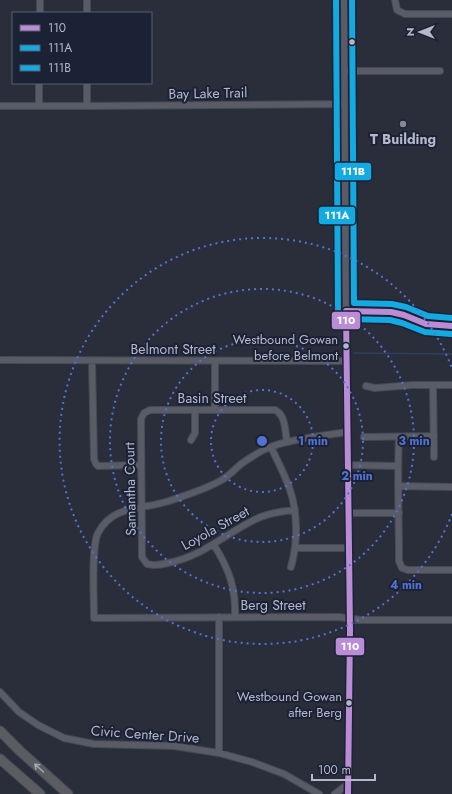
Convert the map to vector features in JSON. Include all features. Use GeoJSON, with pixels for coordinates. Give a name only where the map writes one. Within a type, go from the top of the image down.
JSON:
{"type":"FeatureCollection","features":[{"type":"Feature","properties":{"kind":"highway"},"geometry":{"type":"LineString","coordinates":[[0,731],[68,794]]}},
{"type":"Feature","properties":{"kind":"highway"},"geometry":{"type":"LineString","coordinates":[[0,759],[40,794]]}},
{"type":"Feature","properties":{"kind":"street"},"geometry":{"type":"LineString","coordinates":[[40,0],[40,12]]}},
{"type":"Feature","properties":{"kind":"street"},"geometry":{"type":"LineString","coordinates":[[87,0],[87,12]]}},
{"type":"Feature","properties":{"kind":"street"},"geometry":{"type":"LineString","coordinates":[[344,0],[347,465],[350,619],[348,794]]}},
{"type":"Feature","properties":{"kind":"street"},"geometry":{"type":"LineString","coordinates":[[395,0],[395,7],[397,10],[405,14],[452,14]]}},
{"type":"Feature","properties":{"kind":"street"},"geometry":{"type":"LineString","coordinates":[[345,71],[440,71]]}},
{"type":"Feature","properties":{"kind":"street"},"geometry":{"type":"LineString","coordinates":[[39,106],[40,84]]}},
{"type":"Feature","properties":{"kind":"street"},"geometry":{"type":"LineString","coordinates":[[87,84],[87,106]]}},
{"type":"Feature","properties":{"kind":"street","name":"Bay Lake Trail"},"geometry":{"type":"LineString","coordinates":[[0,106],[344,104]]}},
{"type":"Feature","properties":{"kind":"street"},"geometry":{"type":"LineString","coordinates":[[346,314],[391,312],[404,315],[426,324],[452,326]]}},
{"type":"Feature","properties":{"kind":"street"},"geometry":{"type":"LineString","coordinates":[[346,314],[390,319],[427,332],[452,333]]}},
{"type":"Feature","properties":{"kind":"street","name":"Belmont Street"},"geometry":{"type":"LineString","coordinates":[[0,360],[346,361]]}},
{"type":"Feature","properties":{"kind":"street"},"geometry":{"type":"LineString","coordinates":[[92,361],[94,459],[96,464],[98,466],[141,465]]}},
{"type":"Feature","properties":{"kind":"street"},"geometry":{"type":"LineString","coordinates":[[215,361],[215,410]]}},
{"type":"Feature","properties":{"kind":"street"},"geometry":{"type":"LineString","coordinates":[[366,386],[375,388],[412,385],[452,385]]}},
{"type":"Feature","properties":{"kind":"street"},"geometry":{"type":"LineString","coordinates":[[433,385],[434,457]]}},
{"type":"Feature","properties":{"kind":"street","name":"Basin Street"},"geometry":{"type":"LineString","coordinates":[[144,413],[150,410],[275,410],[279,412],[283,418],[287,442]]}},
{"type":"Feature","properties":{"kind":"street"},"geometry":{"type":"LineString","coordinates":[[191,440],[195,433],[195,410]]}},
{"type":"Feature","properties":{"kind":"street","name":"Samantha Court"},"geometry":{"type":"LineString","coordinates":[[144,413],[141,419],[142,558],[147,564]]}},
{"type":"Feature","properties":{"kind":"street"},"geometry":{"type":"LineString","coordinates":[[142,507],[159,504],[214,484],[227,476],[256,453],[271,447],[287,442],[347,432]]}},
{"type":"Feature","properties":{"kind":"street"},"geometry":{"type":"LineString","coordinates":[[364,437],[434,436]]}},
{"type":"Feature","properties":{"kind":"street"},"geometry":{"type":"LineString","coordinates":[[398,437],[399,561],[402,568],[408,570],[452,570]]}},
{"type":"Feature","properties":{"kind":"street"},"geometry":{"type":"LineString","coordinates":[[271,447],[289,486],[295,510],[295,554],[291,567]]}},
{"type":"Feature","properties":{"kind":"street"},"geometry":{"type":"LineString","coordinates":[[347,465],[398,466]]}},
{"type":"Feature","properties":{"kind":"street"},"geometry":{"type":"LineString","coordinates":[[398,486],[452,487]]}},
{"type":"Feature","properties":{"kind":"street","name":"Berg Street"},"geometry":{"type":"LineString","coordinates":[[142,507],[127,509],[115,515],[105,523],[97,534],[94,558],[94,618],[339,617],[350,619],[452,620]]}},
{"type":"Feature","properties":{"kind":"street","name":"Loyola Street"},"geometry":{"type":"LineString","coordinates":[[147,564],[154,566],[179,561],[194,556],[261,517],[280,511],[295,510]]}},
{"type":"Feature","properties":{"kind":"street"},"geometry":{"type":"LineString","coordinates":[[348,513],[399,513]]}},
{"type":"Feature","properties":{"kind":"street"},"geometry":{"type":"LineString","coordinates":[[214,545],[225,563],[232,583],[236,605],[235,617]]}},
{"type":"Feature","properties":{"kind":"street"},"geometry":{"type":"LineString","coordinates":[[295,548],[348,548]]}},
{"type":"Feature","properties":{"kind":"street"},"geometry":{"type":"LineString","coordinates":[[219,617],[219,753]]}},
{"type":"Feature","properties":{"kind":"street","name":"Civic Center Drive"},"geometry":{"type":"LineString","coordinates":[[0,692],[19,712],[38,725],[64,738],[94,744],[174,746],[219,753],[252,762],[277,772],[319,794]]}},
{"type":"Feature","properties":{"kind":"street"},"geometry":{"type":"LineString","coordinates":[[335,794],[348,784]]}},
{"type":"Feature","properties":{"kind":"waterway"},"geometry":{"type":"LineString","coordinates":[[354,353],[452,354]]}},
{"type":"Feature","properties":{"kind":"transit line","name":"111A"},"geometry":{"type":"LineString","coordinates":[[336,0],[338,313],[344,319],[390,320],[425,332],[451,334]]}},
{"type":"Feature","properties":{"kind":"transit line","name":"111B"},"geometry":{"type":"LineString","coordinates":[[352,0],[354,303],[392,304],[406,307],[428,316],[452,318]]}},
{"type":"Feature","properties":{"kind":"transit line","name":"110"},"geometry":{"type":"LineString","coordinates":[[348,794],[350,630],[346,311],[391,312],[404,315],[426,324],[452,326]]}},
{"type":"Feature","properties":{"kind":"place","name":"T Building"},"geometry":{"type":"Point","coordinates":[403,124]}},
{"type":"Feature","properties":{"kind":"place","name":"Westbound Gowan before Belmont"},"geometry":{"type":"Point","coordinates":[346,346]}},
{"type":"Feature","properties":{"kind":"place","name":"Westbound Gowan after Berg"},"geometry":{"type":"Point","coordinates":[349,703]}}]}
